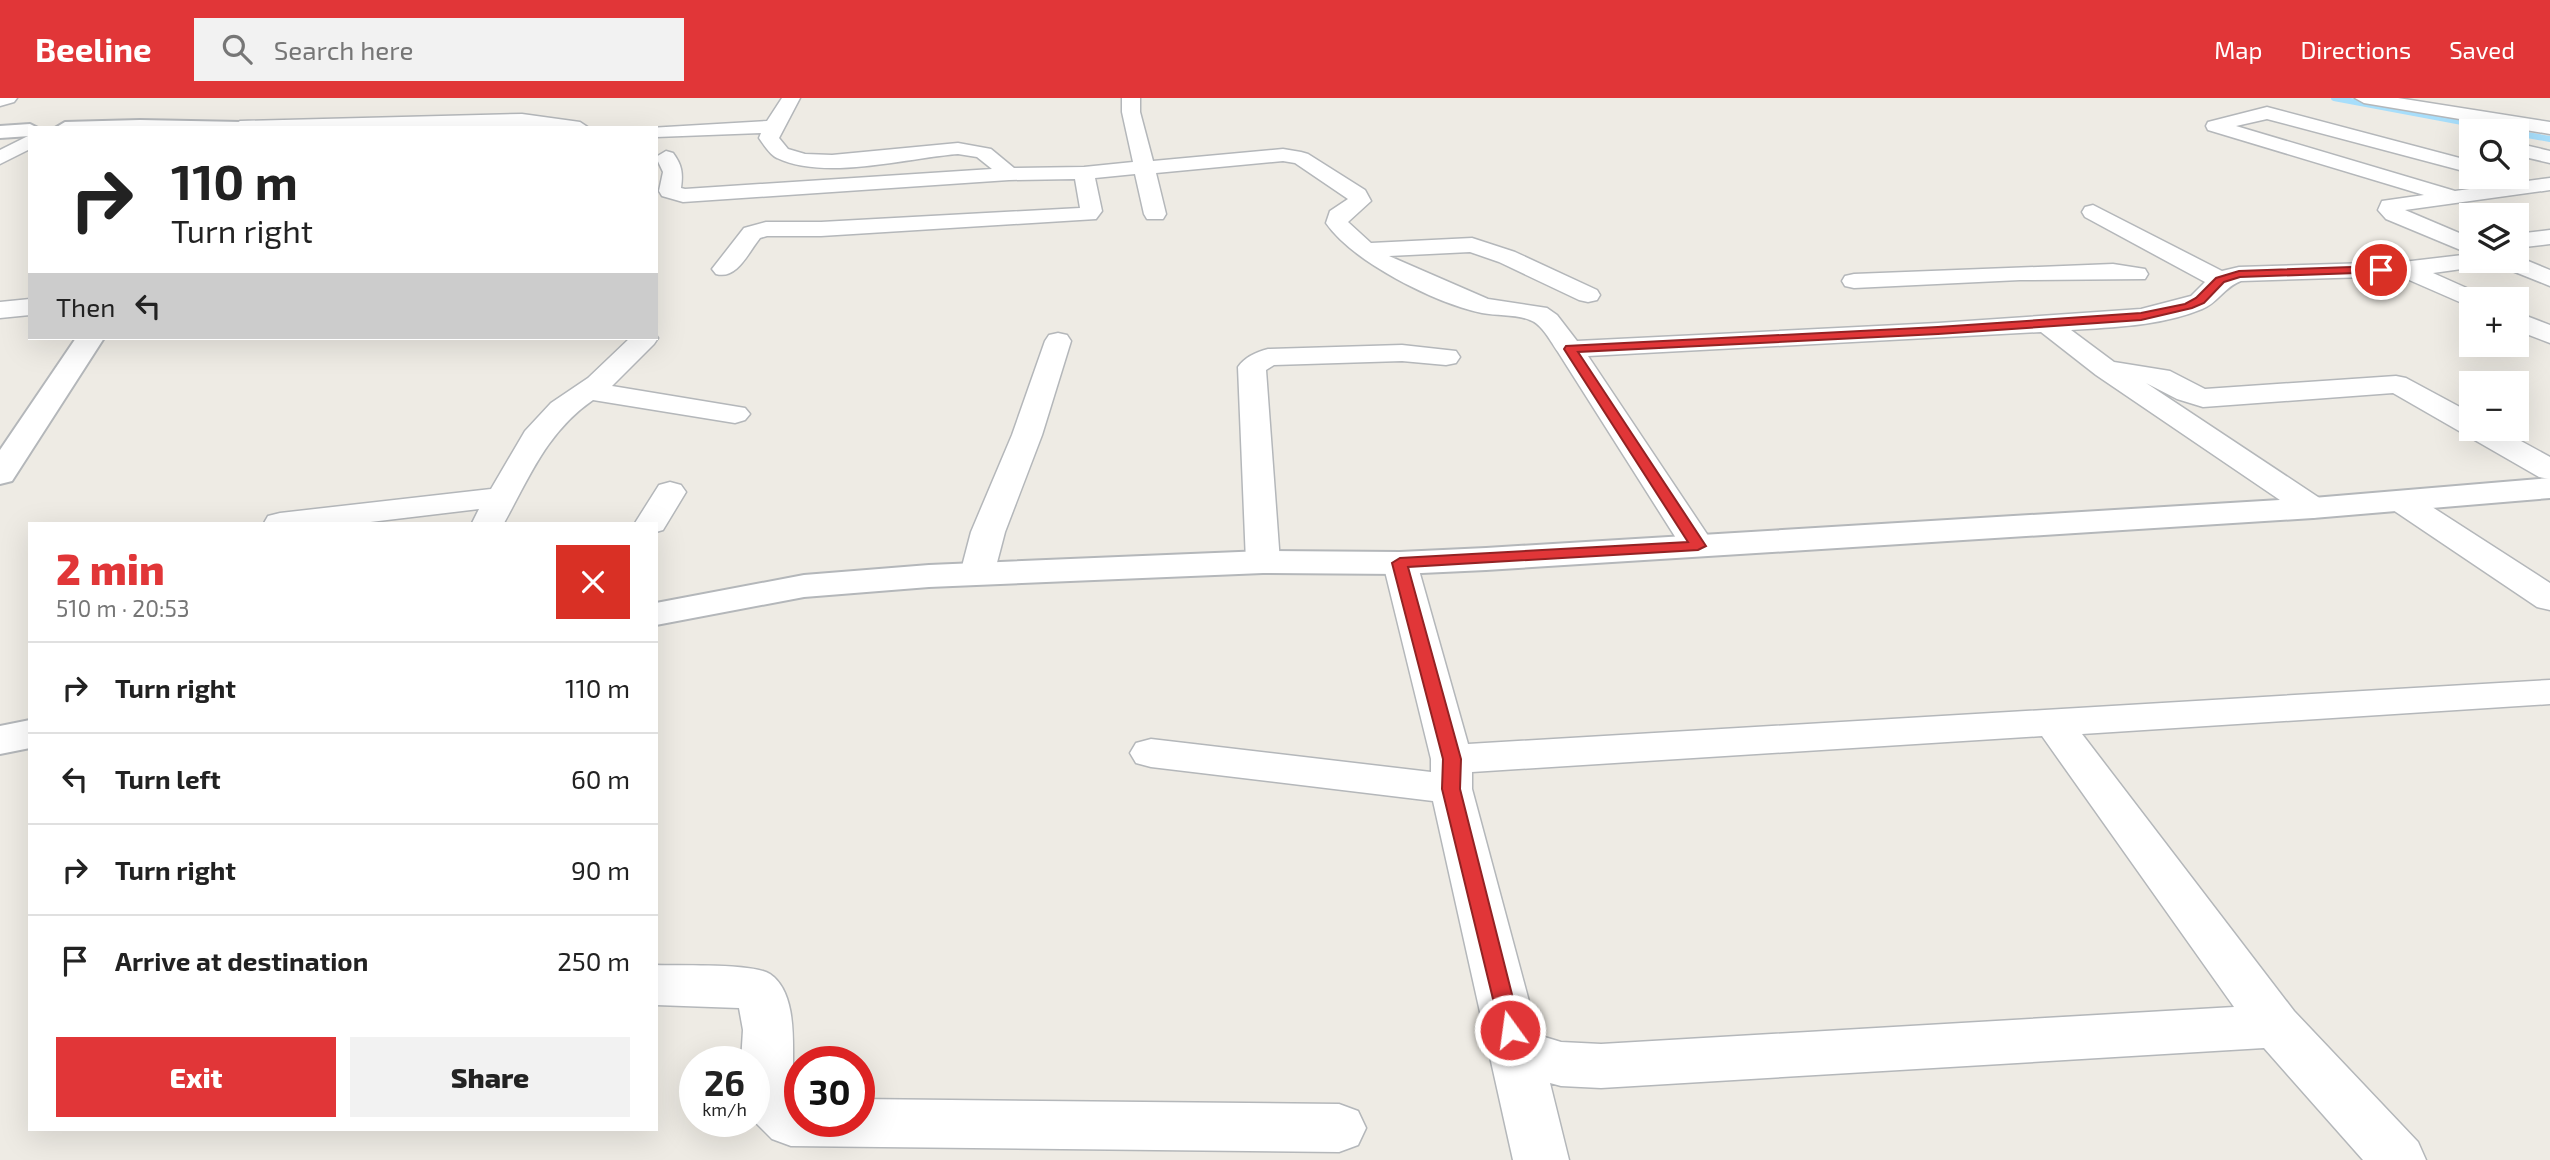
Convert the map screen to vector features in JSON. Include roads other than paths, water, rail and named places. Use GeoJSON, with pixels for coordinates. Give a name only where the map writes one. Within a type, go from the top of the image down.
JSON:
{"type":"FeatureCollection","features":[{"type":"Feature","properties":{"kind":"street"},"geometry":{"type":"LineString","coordinates":[[0,101],[8,98]]}},
{"type":"Feature","properties":{"kind":"street"},"geometry":{"type":"LineString","coordinates":[[791,98],[769,138],[782,155],[805,162],[977,150],[991,157],[1009,174]]}},
{"type":"Feature","properties":{"kind":"street"},"geometry":{"type":"LineString","coordinates":[[1131,98],[1131,113],[1155,214]]}},
{"type":"Feature","properties":{"kind":"street"},"geometry":{"type":"LineString","coordinates":[[2364,98],[2546,125]]}},
{"type":"Feature","properties":{"kind":"street"},"geometry":{"type":"LineString","coordinates":[[487,120],[516,103]]}},
{"type":"Feature","properties":{"kind":"street"},"geometry":{"type":"LineString","coordinates":[[420,121],[453,104]]}},
{"type":"Feature","properties":{"kind":"street"},"geometry":{"type":"LineString","coordinates":[[2450,196],[2215,126],[2270,105],[2459,163]]}},
{"type":"Feature","properties":{"kind":"street"},"geometry":{"type":"LineString","coordinates":[[2346,106],[2433,128]]}},
{"type":"Feature","properties":{"kind":"street"},"geometry":{"type":"LineString","coordinates":[[238,126],[263,109]]}},
{"type":"Feature","properties":{"kind":"street"},"geometry":{"type":"LineString","coordinates":[[268,126],[522,120],[566,126]]}},
{"type":"Feature","properties":{"kind":"street"},"geometry":{"type":"LineString","coordinates":[[658,131],[773,127]]}},
{"type":"Feature","properties":{"kind":"street"},"geometry":{"type":"LineString","coordinates":[[0,132],[28,130]]}},
{"type":"Feature","properties":{"kind":"street"},"geometry":{"type":"LineString","coordinates":[[0,158],[28,142]]}},
{"type":"Feature","properties":{"kind":"street"},"geometry":{"type":"LineString","coordinates":[[2529,152],[2550,157]]}},
{"type":"Feature","properties":{"kind":"street"},"geometry":{"type":"LineString","coordinates":[[667,157],[673,172],[670,191],[693,196],[1009,174],[1084,173],[1293,155],[1357,195],[1360,201],[1338,216],[1337,223],[1382,262],[1472,303],[1538,313],[1548,320],[1570,349],[1698,546]]}},
{"type":"Feature","properties":{"kind":"street"},"geometry":{"type":"LineString","coordinates":[[671,182],[789,171],[803,168],[808,164],[805,162]]}},
{"type":"Feature","properties":{"kind":"street"},"geometry":{"type":"LineString","coordinates":[[724,269],[752,233],[766,229],[1087,214],[1091,211],[1084,173]]}},
{"type":"Feature","properties":{"kind":"street"},"geometry":{"type":"LineString","coordinates":[[2459,241],[2389,210],[2390,206],[2545,185]]}},
{"type":"Feature","properties":{"kind":"street"},"geometry":{"type":"LineString","coordinates":[[2093,212],[2220,280]]}},
{"type":"Feature","properties":{"kind":"street"},"geometry":{"type":"LineString","coordinates":[[2529,239],[2550,237]]}},
{"type":"Feature","properties":{"kind":"street"},"geometry":{"type":"LineString","coordinates":[[1365,250],[1472,245],[1507,257],[1588,295]]}},
{"type":"Feature","properties":{"kind":"street"},"geometry":{"type":"LineString","coordinates":[[1570,349],[2141,317],[2200,301],[2220,280],[2239,274],[2403,269],[2459,263]]}},
{"type":"Feature","properties":{"kind":"street"},"geometry":{"type":"LineString","coordinates":[[2403,269],[2459,294]]}},
{"type":"Feature","properties":{"kind":"street"},"geometry":{"type":"LineString","coordinates":[[2529,270],[2550,279]]}},
{"type":"Feature","properties":{"kind":"street"},"geometry":{"type":"LineString","coordinates":[[1854,281],[2066,272],[2113,271],[2136,274]]}},
{"type":"Feature","properties":{"kind":"street"},"geometry":{"type":"LineString","coordinates":[[2066,272],[2141,317]]}},
{"type":"Feature","properties":{"kind":"street"},"geometry":{"type":"LineString","coordinates":[[0,310],[28,307]]}},
{"type":"Feature","properties":{"kind":"street"},"geometry":{"type":"LineString","coordinates":[[2048,324],[2106,369],[2313,508]]}},
{"type":"Feature","properties":{"kind":"street"},"geometry":{"type":"LineString","coordinates":[[2529,326],[2550,335]]}},
{"type":"Feature","properties":{"kind":"street"},"geometry":{"type":"LineString","coordinates":[[0,474],[89,340]]}},
{"type":"Feature","properties":{"kind":"street"},"geometry":{"type":"LineString","coordinates":[[297,522],[495,510],[536,437],[561,409],[587,391],[642,340]]}},
{"type":"Feature","properties":{"kind":"street"},"geometry":{"type":"LineString","coordinates":[[977,574],[988,532],[1027,435],[1058,341]]}},
{"type":"Feature","properties":{"kind":"street"},"geometry":{"type":"LineString","coordinates":[[1263,562],[1252,367],[1268,357],[1319,354],[1402,353],[1446,357]]}},
{"type":"Feature","properties":{"kind":"street"},"geometry":{"type":"LineString","coordinates":[[2106,369],[2160,377],[2187,393],[2203,398],[2396,384],[2459,418]]}},
{"type":"Feature","properties":{"kind":"street"},"geometry":{"type":"LineString","coordinates":[[587,391],[735,414]]}},
{"type":"Feature","properties":{"kind":"street"},"geometry":{"type":"LineString","coordinates":[[2498,441],[2550,470]]}},
{"type":"Feature","properties":{"kind":"street"},"geometry":{"type":"LineString","coordinates":[[658,614],[804,586],[977,574],[1263,562],[1400,563],[2313,508],[2550,488]]}},
{"type":"Feature","properties":{"kind":"street"},"geometry":{"type":"LineString","coordinates":[[653,522],[670,492]]}},
{"type":"Feature","properties":{"kind":"street"},"geometry":{"type":"LineString","coordinates":[[2401,501],[2550,599]]}},
{"type":"Feature","properties":{"kind":"street"},"geometry":{"type":"LineString","coordinates":[[1400,563],[1541,1160]]}},
{"type":"Feature","properties":{"kind":"street"},"geometry":{"type":"LineString","coordinates":[[1151,754],[1451,774],[2053,723],[2549,693]]}},
{"type":"Feature","properties":{"kind":"street"},"geometry":{"type":"LineString","coordinates":[[2053,723],[2276,1026],[2398,1160]]}},
{"type":"Feature","properties":{"kind":"street"},"geometry":{"type":"LineString","coordinates":[[0,740],[28,734]]}},
{"type":"Feature","properties":{"kind":"street"},"geometry":{"type":"LineString","coordinates":[[658,985],[753,988],[762,997],[767,1020],[768,1091],[775,1109],[791,1122],[1339,1128]]}},
{"type":"Feature","properties":{"kind":"street"},"geometry":{"type":"LineString","coordinates":[[1516,1051],[1561,1063],[1601,1066],[2276,1026]]}},
{"type":"Feature","properties":{"kind":"waterway"},"geometry":{"type":"LineString","coordinates":[[2334,98],[2459,121]]}},
{"type":"Feature","properties":{"kind":"waterway"},"geometry":{"type":"LineString","coordinates":[[2529,135],[2550,139]]}}]}
